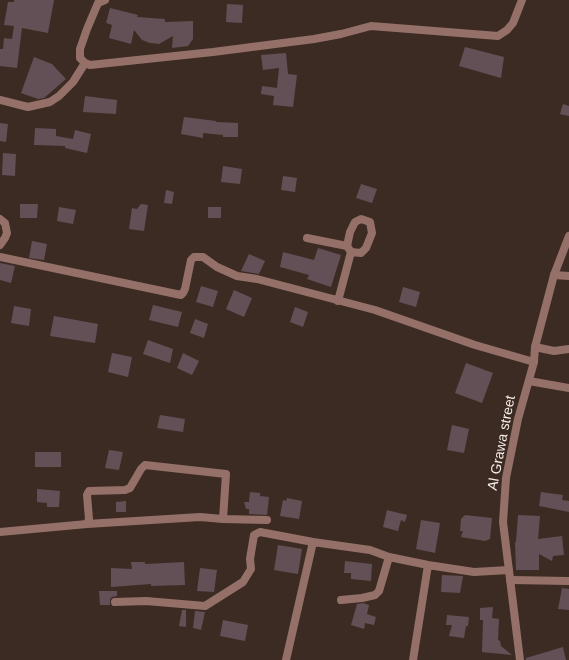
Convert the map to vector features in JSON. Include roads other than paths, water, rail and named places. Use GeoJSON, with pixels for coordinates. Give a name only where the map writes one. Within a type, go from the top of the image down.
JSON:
{"type":"FeatureCollection","features":[{"type":"Feature","properties":{"kind":"street"},"geometry":{"type":"LineString","coordinates":[[105,0],[98,3],[86,29],[80,49],[80,58],[84,63],[90,65],[213,52],[314,39],[371,26],[498,36],[507,30],[513,23],[522,0]]}},
{"type":"Feature","properties":{"kind":"street"},"geometry":{"type":"LineString","coordinates":[[0,100],[28,107],[50,102],[59,96],[73,82],[84,63]]}},
{"type":"Feature","properties":{"kind":"street"},"geometry":{"type":"LineString","coordinates":[[0,219],[5,223],[7,233],[0,245]]}},
{"type":"Feature","properties":{"kind":"street","name":"Al Grawa street"},"geometry":{"type":"LineString","coordinates":[[520,660],[503,522],[506,478],[518,419],[534,362],[535,347],[554,275],[569,236]]}},
{"type":"Feature","properties":{"kind":"street"},"geometry":{"type":"LineString","coordinates":[[307,238],[349,249],[338,301]]}},
{"type":"Feature","properties":{"kind":"street"},"geometry":{"type":"LineString","coordinates":[[0,257],[180,295],[183,294],[185,289],[191,260],[194,257],[199,257],[207,259],[217,267],[238,276],[257,279],[375,310],[475,345],[534,362]]}},
{"type":"Feature","properties":{"kind":"street"},"geometry":{"type":"LineString","coordinates":[[554,275],[569,276]]}},
{"type":"Feature","properties":{"kind":"street"},"geometry":{"type":"LineString","coordinates":[[535,347],[554,351],[569,349]]}},
{"type":"Feature","properties":{"kind":"street"},"geometry":{"type":"LineString","coordinates":[[529,381],[569,388]]}},
{"type":"Feature","properties":{"kind":"street"},"geometry":{"type":"LineString","coordinates":[[87,524],[89,519],[88,493],[92,490],[128,489],[132,486],[141,469],[145,465],[226,474],[223,519]]}},
{"type":"Feature","properties":{"kind":"street"},"geometry":{"type":"LineString","coordinates":[[0,532],[87,524],[200,518],[267,520]]}},
{"type":"Feature","properties":{"kind":"street"},"geometry":{"type":"LineString","coordinates":[[115,602],[146,602],[205,606],[243,582],[251,569],[250,559],[254,535],[260,532],[313,542],[370,550],[389,557],[428,565],[474,572],[509,570]]}},
{"type":"Feature","properties":{"kind":"street"},"geometry":{"type":"LineString","coordinates":[[286,660],[313,542]]}},
{"type":"Feature","properties":{"kind":"street"},"geometry":{"type":"LineString","coordinates":[[341,600],[375,595],[379,591],[389,557]]}},
{"type":"Feature","properties":{"kind":"street"},"geometry":{"type":"LineString","coordinates":[[413,660],[428,565]]}},
{"type":"Feature","properties":{"kind":"street"},"geometry":{"type":"LineString","coordinates":[[510,580],[569,581]]}}]}
